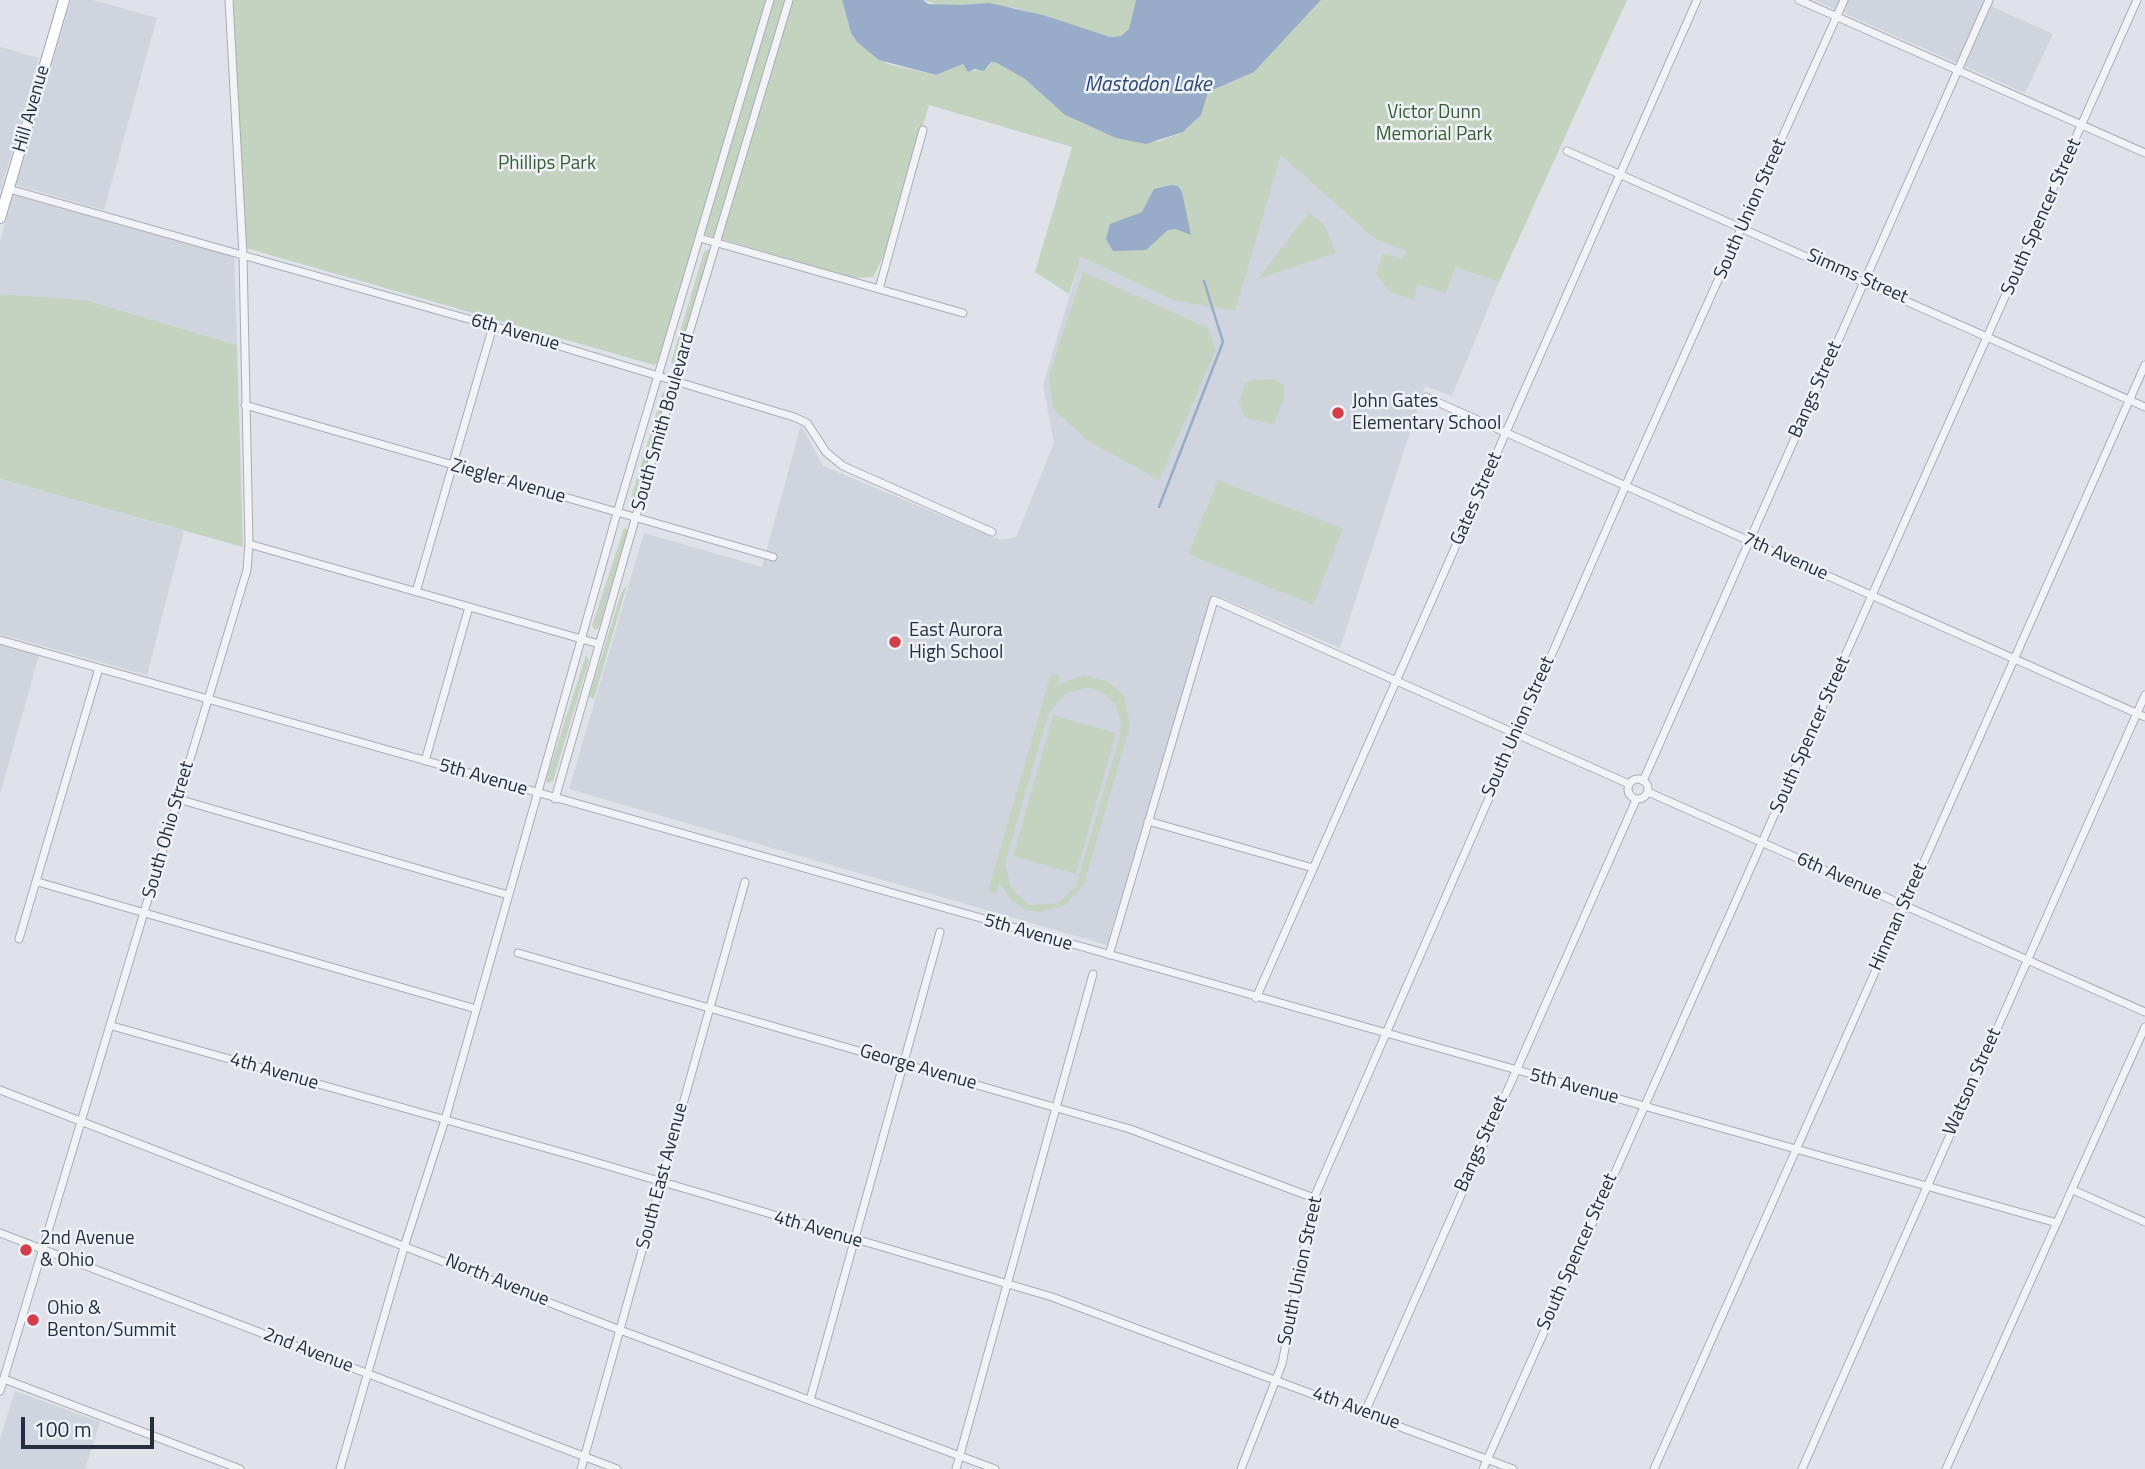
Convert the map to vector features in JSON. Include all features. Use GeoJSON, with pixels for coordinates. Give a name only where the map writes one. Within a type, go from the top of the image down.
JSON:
{"type":"FeatureCollection","features":[{"type":"Feature","properties":{"kind":"main road","name":"Hill Avenue"},"geometry":{"type":"LineString","coordinates":[[0,218],[64,0]]}},
{"type":"Feature","properties":{"kind":"street","name":"South Ohio Street"},"geometry":{"type":"LineString","coordinates":[[1,1385],[112,1026],[247,570],[249,544],[243,255],[229,0]]}},
{"type":"Feature","properties":{"kind":"street","name":"South Smith Boulevard"},"geometry":{"type":"LineString","coordinates":[[340,1469],[405,1244],[445,1120],[617,513],[771,0]]}},
{"type":"Feature","properties":{"kind":"street","name":"South Smith Boulevard"},"geometry":{"type":"LineString","coordinates":[[555,799],[675,380],[789,0]]}},
{"type":"Feature","properties":{"kind":"street","name":"Gates Street"},"geometry":{"type":"LineString","coordinates":[[1256,998],[1697,0]]}},
{"type":"Feature","properties":{"kind":"street"},"geometry":{"type":"LineString","coordinates":[[1799,0],[2145,153]]}},
{"type":"Feature","properties":{"kind":"street","name":"South Union Street"},"geometry":{"type":"LineString","coordinates":[[1241,1469],[1277,1380],[1314,1198],[1516,733],[1844,0]]}},
{"type":"Feature","properties":{"kind":"street","name":"Bangs Street"},"geometry":{"type":"LineString","coordinates":[[1643,781],[1989,0]]}},
{"type":"Feature","properties":{"kind":"street","name":"South Spencer Street"},"geometry":{"type":"LineString","coordinates":[[1483,1469],[2137,0]]}},
{"type":"Feature","properties":{"kind":"street"},"geometry":{"type":"LineString","coordinates":[[758,41],[776,46]]}},
{"type":"Feature","properties":{"kind":"street"},"geometry":{"type":"LineString","coordinates":[[879,289],[923,130]]}},
{"type":"Feature","properties":{"kind":"street","name":"Simms Street"},"geometry":{"type":"LineString","coordinates":[[1567,151],[1864,280],[2145,407]]}},
{"type":"Feature","properties":{"kind":"street","name":"6th Avenue"},"geometry":{"type":"LineString","coordinates":[[9,189],[493,326],[659,375],[807,423],[826,452],[843,466],[992,532]]}},
{"type":"Feature","properties":{"kind":"street"},"geometry":{"type":"LineString","coordinates":[[700,238],[963,313]]}},
{"type":"Feature","properties":{"kind":"street"},"geometry":{"type":"LineString","coordinates":[[416,592],[493,326]]}},
{"type":"Feature","properties":{"kind":"street","name":"Hinman Street"},"geometry":{"type":"LineString","coordinates":[[1654,1469],[2145,365]]}},
{"type":"Feature","properties":{"kind":"street","name":"7th Avenue"},"geometry":{"type":"LineString","coordinates":[[1426,397],[2145,718]]}},
{"type":"Feature","properties":{"kind":"street","name":"Ziegler Avenue"},"geometry":{"type":"LineString","coordinates":[[245,405],[773,557]]}},
{"type":"Feature","properties":{"kind":"street"},"geometry":{"type":"LineString","coordinates":[[249,544],[599,644]]}},
{"type":"Feature","properties":{"kind":"street"},"geometry":{"type":"LineString","coordinates":[[1109,956],[1214,600],[1629,784]]}},
{"type":"Feature","properties":{"kind":"street"},"geometry":{"type":"LineString","coordinates":[[425,761],[469,607]]}},
{"type":"Feature","properties":{"kind":"street","name":"5th Avenue"},"geometry":{"type":"LineString","coordinates":[[0,640],[2057,1223]]}},
{"type":"Feature","properties":{"kind":"street"},"geometry":{"type":"LineString","coordinates":[[19,939],[99,668]]}},
{"type":"Feature","properties":{"kind":"street","name":"Watson Street"},"geometry":{"type":"LineString","coordinates":[[1802,1469],[2145,695]]}},
{"type":"Feature","properties":{"kind":"street"},"geometry":{"type":"LineString","coordinates":[[1636,780],[1643,781],[1648,792],[1636,800],[1629,792],[1629,784],[1636,780]]}},
{"type":"Feature","properties":{"kind":"street","name":"6th Avenue"},"geometry":{"type":"LineString","coordinates":[[1648,792],[2145,1013]]}},
{"type":"Feature","properties":{"kind":"street"},"geometry":{"type":"LineString","coordinates":[[178,799],[508,895]]}},
{"type":"Feature","properties":{"kind":"street","name":"Bangs Street"},"geometry":{"type":"LineString","coordinates":[[1365,1412],[1514,1070],[1636,800]]}},
{"type":"Feature","properties":{"kind":"street"},"geometry":{"type":"LineString","coordinates":[[1148,821],[1313,868]]}},
{"type":"Feature","properties":{"kind":"street"},"geometry":{"type":"LineString","coordinates":[[38,882],[476,1009]]}},
{"type":"Feature","properties":{"kind":"street","name":"South East Avenue"},"geometry":{"type":"LineString","coordinates":[[581,1469],[745,882]]}},
{"type":"Feature","properties":{"kind":"street"},"geometry":{"type":"LineString","coordinates":[[810,1400],[940,932]]}},
{"type":"Feature","properties":{"kind":"street","name":"George Avenue"},"geometry":{"type":"LineString","coordinates":[[517,953],[1130,1129],[1314,1198]]}},
{"type":"Feature","properties":{"kind":"street"},"geometry":{"type":"LineString","coordinates":[[956,1469],[1093,974]]}},
{"type":"Feature","properties":{"kind":"street","name":"4th Avenue"},"geometry":{"type":"LineString","coordinates":[[112,1026],[445,1120],[1074,1304],[1513,1469]]}},
{"type":"Feature","properties":{"kind":"street"},"geometry":{"type":"LineString","coordinates":[[1946,1469],[2145,1027]]}},
{"type":"Feature","properties":{"kind":"street","name":"North Avenue"},"geometry":{"type":"LineString","coordinates":[[0,1090],[405,1244],[620,1330],[995,1469]]}},
{"type":"Feature","properties":{"kind":"street"},"geometry":{"type":"LineString","coordinates":[[2073,1190],[2145,1222]]}},
{"type":"Feature","properties":{"kind":"street","name":"2nd Avenue"},"geometry":{"type":"LineString","coordinates":[[0,1233],[617,1469]]}},
{"type":"Feature","properties":{"kind":"street"},"geometry":{"type":"LineString","coordinates":[[1,1385],[240,1469]]}},
{"type":"Feature","properties":{"kind":"shaded area"},"geometry":{"type":"Polygon","coordinates":[[[71,0],[93,0],[157,18],[104,210],[16,185],[71,0]]]}},
{"type":"Feature","properties":{"kind":"shaded area"},"geometry":{"type":"Polygon","coordinates":[[[1814,0],[1993,0],[1993,7],[2053,34],[2025,93],[1814,0]]]}},
{"type":"Feature","properties":{"kind":"shaded area"},"geometry":{"type":"Polygon","coordinates":[[[0,47],[39,58],[1,189],[0,189],[0,47]]]}},
{"type":"Feature","properties":{"kind":"shaded area"},"geometry":{"type":"Polygon","coordinates":[[[1281,154],[1376,240],[1499,282],[1452,396],[1425,386],[1340,648],[1213,594],[1107,945],[569,789],[644,533],[762,567],[801,425],[823,466],[1000,540],[1016,537],[1054,443],[1043,385],[1081,257],[1173,300],[1281,154]]]}},
{"type":"Feature","properties":{"kind":"shaded area"},"geometry":{"type":"Polygon","coordinates":[[[13,195],[234,257],[237,345],[86,300],[0,294],[0,242],[13,195]]]}},
{"type":"Feature","properties":{"kind":"shaded area"},"geometry":{"type":"Polygon","coordinates":[[[0,479],[184,531],[147,675],[0,634],[0,479]]]}},
{"type":"Feature","properties":{"kind":"shaded area"},"geometry":{"type":"Polygon","coordinates":[[[0,644],[39,655],[0,794],[0,644]]]}},
{"type":"Feature","properties":{"kind":"shaded area"},"geometry":{"type":"Polygon","coordinates":[[[15,1391],[100,1422],[85,1469],[0,1469],[0,1439],[15,1391]]]}},
{"type":"Feature","properties":{"kind":"green space","name":"Phillips Park"},"geometry":{"type":"Polygon","coordinates":[[[233,0],[842,0],[851,33],[857,42],[888,64],[936,75],[963,64],[971,71],[987,69],[991,62],[995,62],[1025,79],[1065,115],[1102,132],[1158,142],[1183,132],[1193,123],[1208,92],[1254,72],[1321,0],[1627,0],[1499,282],[1455,267],[1446,293],[1418,285],[1413,300],[1390,292],[1376,274],[1383,253],[1402,259],[1407,251],[1376,240],[1281,155],[1235,311],[1173,300],[1081,257],[1069,294],[1035,272],[1072,147],[929,105],[884,255],[873,277],[854,278],[698,232],[659,362],[654,365],[246,248],[233,0]]]}},
{"type":"Feature","properties":{"kind":"green space"},"geometry":{"type":"Polygon","coordinates":[[[923,0],[1136,0],[1129,29],[1121,36],[1110,37],[1016,8],[939,5],[923,0]]]}},
{"type":"Feature","properties":{"kind":"green space"},"geometry":{"type":"Polygon","coordinates":[[[1309,212],[1325,226],[1336,253],[1258,279],[1309,212]]]}},
{"type":"Feature","properties":{"kind":"green space"},"geometry":{"type":"Polygon","coordinates":[[[708,249],[711,253],[674,366],[671,362],[704,252],[708,249]]]}},
{"type":"Feature","properties":{"kind":"green space"},"geometry":{"type":"Polygon","coordinates":[[[1083,272],[1208,328],[1216,350],[1159,480],[1090,442],[1053,409],[1049,375],[1083,272]]]}},
{"type":"Feature","properties":{"kind":"green space"},"geometry":{"type":"Polygon","coordinates":[[[0,294],[86,300],[237,345],[243,547],[0,479],[0,294]]]}},
{"type":"Feature","properties":{"kind":"green space"},"geometry":{"type":"Polygon","coordinates":[[[1272,379],[1284,385],[1284,398],[1274,424],[1246,418],[1239,402],[1245,384],[1251,380],[1272,379]]]}},
{"type":"Feature","properties":{"kind":"green space"},"geometry":{"type":"Polygon","coordinates":[[[663,392],[668,395],[637,500],[633,504],[630,501],[663,392]]]}},
{"type":"Feature","properties":{"kind":"green space"},"geometry":{"type":"Polygon","coordinates":[[[1218,480],[1343,529],[1313,605],[1188,554],[1218,480]]]}},
{"type":"Feature","properties":{"kind":"green space"},"geometry":{"type":"Polygon","coordinates":[[[624,528],[628,530],[599,628],[595,630],[592,626],[624,528]]]}},
{"type":"Feature","properties":{"kind":"green space"},"geometry":{"type":"Polygon","coordinates":[[[627,585],[594,699],[589,697],[621,593],[627,585]]]}},
{"type":"Feature","properties":{"kind":"green space"},"geometry":{"type":"Polygon","coordinates":[[[586,655],[589,660],[553,781],[548,783],[546,780],[586,655]]]}},
{"type":"Feature","properties":{"kind":"green space"},"geometry":{"type":"Polygon","coordinates":[[[1051,674],[1060,676],[1058,684],[1084,675],[1109,682],[1124,696],[1130,726],[1084,884],[1064,906],[1038,912],[1026,910],[1012,901],[999,882],[996,893],[988,891],[1051,674]],[[1088,688],[1066,693],[1049,712],[1005,863],[1011,888],[1029,905],[1058,903],[1076,886],[1120,736],[1121,721],[1115,704],[1103,692],[1088,688]]]}},
{"type":"Feature","properties":{"kind":"green space"},"geometry":{"type":"Polygon","coordinates":[[[1053,715],[1116,733],[1076,874],[1013,856],[1053,715]]]}},
{"type":"Feature","properties":{"kind":"water","name":"Mastodon Lake"},"geometry":{"type":"Polygon","coordinates":[[[842,0],[923,0],[928,4],[959,5],[989,3],[1043,15],[1110,37],[1121,36],[1129,29],[1136,0],[1321,0],[1254,72],[1208,92],[1201,115],[1183,132],[1146,144],[1116,138],[1065,115],[1025,79],[995,62],[991,62],[984,71],[975,69],[968,72],[963,64],[936,75],[879,60],[857,42],[851,33],[842,0]]]}},
{"type":"Feature","properties":{"kind":"water"},"geometry":{"type":"Polygon","coordinates":[[[1178,186],[1182,192],[1191,235],[1176,229],[1168,230],[1146,250],[1113,251],[1106,239],[1110,224],[1142,212],[1154,189],[1178,186]]]}},
{"type":"Feature","properties":{"kind":"waterway"},"geometry":{"type":"LineString","coordinates":[[1159,507],[1223,342],[1204,281]]}},
{"type":"Feature","properties":{"kind":"place","name":"John Gates Elementary School"},"geometry":{"type":"Point","coordinates":[1338,413]}},
{"type":"Feature","properties":{"kind":"place","name":"East Aurora High School"},"geometry":{"type":"Point","coordinates":[895,642]}},
{"type":"Feature","properties":{"kind":"place","name":"2nd Avenue & Ohio"},"geometry":{"type":"Point","coordinates":[26,1250]}},
{"type":"Feature","properties":{"kind":"place","name":"Ohio & Benton/Summit"},"geometry":{"type":"Point","coordinates":[33,1320]}},
{"type":"Feature","properties":{"kind":"park label","name":"Victor Dunn Memorial Park"},"geometry":{"type":"Point","coordinates":[1434,124]}}]}
